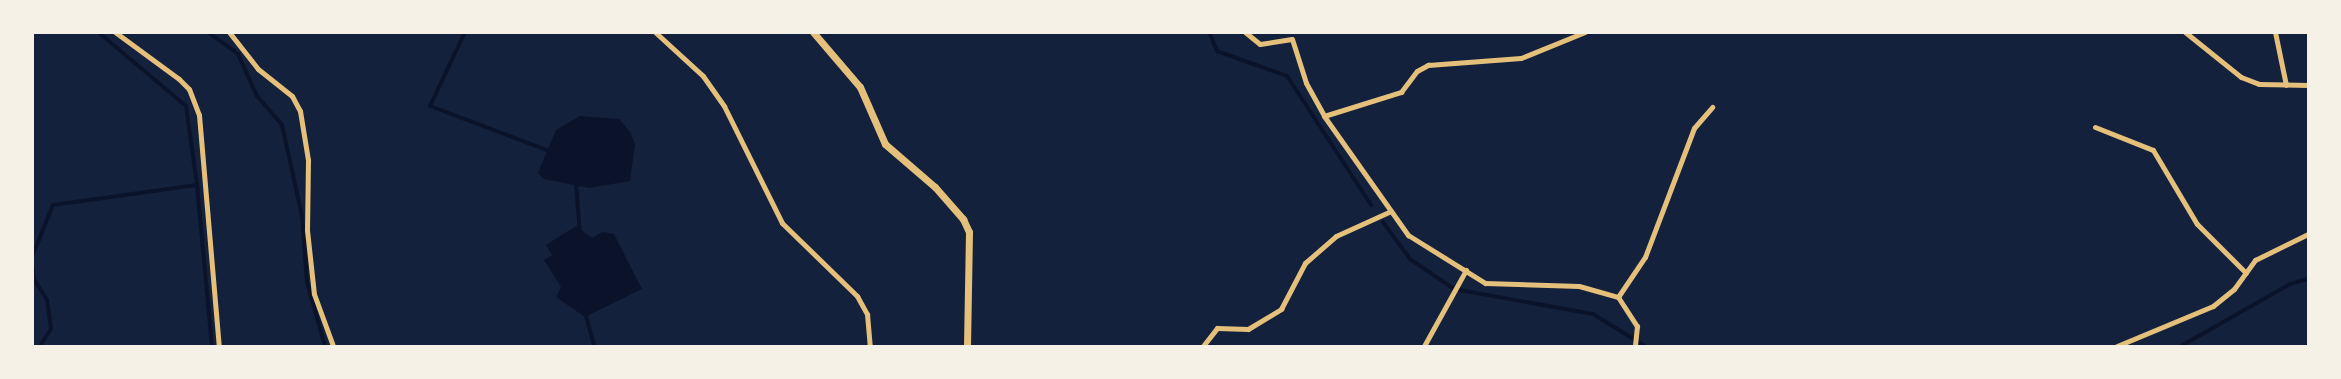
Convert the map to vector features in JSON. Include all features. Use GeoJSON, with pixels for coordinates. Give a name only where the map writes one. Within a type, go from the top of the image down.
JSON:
{"type":"FeatureCollection","features":[{"type":"Feature","properties":{"kind":"street"},"geometry":{"type":"LineString","coordinates":[[115,32],[179,79],[199,115],[220,346]]}},
{"type":"Feature","properties":{"kind":"street"},"geometry":{"type":"LineString","coordinates":[[229,32],[258,69],[292,96],[300,111],[308,160],[307,230],[314,294],[333,346]]}},
{"type":"Feature","properties":{"kind":"street"},"geometry":{"type":"LineString","coordinates":[[655,32],[704,76],[724,106],[782,223],[857,296],[867,314],[870,346]]}},
{"type":"Feature","properties":{"kind":"street"},"geometry":{"type":"LineString","coordinates":[[812,32],[860,87],[885,144],[935,187],[962,219],[969,232],[967,346]]}},
{"type":"Feature","properties":{"kind":"street"},"geometry":{"type":"LineString","coordinates":[[1245,32],[1260,44],[1288,39]]}},
{"type":"Feature","properties":{"kind":"street"},"geometry":{"type":"LineString","coordinates":[[1286,32],[1324,116],[1354,153],[1389,212],[1408,234],[1485,283],[1579,286],[1619,299],[1637,326],[1635,346]]}},
{"type":"Feature","properties":{"kind":"street"},"geometry":{"type":"LineString","coordinates":[[1324,116],[1401,92],[1417,71],[1428,65],[1522,58],[1585,32]]}},
{"type":"Feature","properties":{"kind":"street"},"geometry":{"type":"LineString","coordinates":[[2184,32],[2242,77],[2259,84],[2308,86]]}},
{"type":"Feature","properties":{"kind":"street"},"geometry":{"type":"LineString","coordinates":[[2275,32],[2286,85]]}},
{"type":"Feature","properties":{"kind":"street"},"geometry":{"type":"LineString","coordinates":[[1619,299],[1645,257],[1661,204],[1694,128],[1712,107]]}},
{"type":"Feature","properties":{"kind":"street"},"geometry":{"type":"LineString","coordinates":[[2095,127],[2153,150],[2197,224],[2246,273]]}},
{"type":"Feature","properties":{"kind":"street"},"geometry":{"type":"LineString","coordinates":[[1203,346],[1217,328],[1248,329],[1281,309],[1305,264],[1336,236],[1389,212]]}},
{"type":"Feature","properties":{"kind":"street"},"geometry":{"type":"LineString","coordinates":[[2117,346],[2213,306],[2246,273],[2255,260],[2308,234]]}},
{"type":"Feature","properties":{"kind":"street"},"geometry":{"type":"LineString","coordinates":[[1424,346],[1466,270]]}},
{"type":"Feature","properties":{"kind":"water"},"geometry":{"type":"Polygon","coordinates":[[[580,116],[619,119],[630,132],[635,144],[630,181],[589,188],[544,179],[538,173],[556,130],[580,116]]]}},
{"type":"Feature","properties":{"kind":"water"},"geometry":{"type":"Polygon","coordinates":[[[576,226],[592,238],[602,232],[614,234],[642,289],[585,317],[556,297],[561,287],[544,260],[552,255],[546,245],[576,226]]]}},
{"type":"Feature","properties":{"kind":"waterway"},"geometry":{"type":"LineString","coordinates":[[32,257],[53,205],[197,185],[186,106],[98,32]]}},
{"type":"Feature","properties":{"kind":"waterway"},"geometry":{"type":"LineString","coordinates":[[208,32],[238,54],[257,96],[282,125],[302,216],[307,282],[325,346]]}},
{"type":"Feature","properties":{"kind":"waterway"},"geometry":{"type":"LineString","coordinates":[[465,32],[430,106],[549,151]]}},
{"type":"Feature","properties":{"kind":"waterway"},"geometry":{"type":"LineString","coordinates":[[1209,32],[1217,51],[1287,76],[1371,205]]}},
{"type":"Feature","properties":{"kind":"waterway"},"geometry":{"type":"LineString","coordinates":[[576,183],[580,236]]}},
{"type":"Feature","properties":{"kind":"waterway"},"geometry":{"type":"LineString","coordinates":[[197,185],[212,346]]}},
{"type":"Feature","properties":{"kind":"waterway"},"geometry":{"type":"LineString","coordinates":[[1383,222],[1410,259],[1454,289],[1593,314],[1645,346]]}},
{"type":"Feature","properties":{"kind":"waterway"},"geometry":{"type":"LineString","coordinates":[[32,265],[34,279],[47,300],[51,329],[40,346]]}},
{"type":"Feature","properties":{"kind":"waterway"},"geometry":{"type":"LineString","coordinates":[[2181,346],[2290,284],[2308,279]]}},
{"type":"Feature","properties":{"kind":"waterway"},"geometry":{"type":"LineString","coordinates":[[585,312],[594,346]]}}]}
